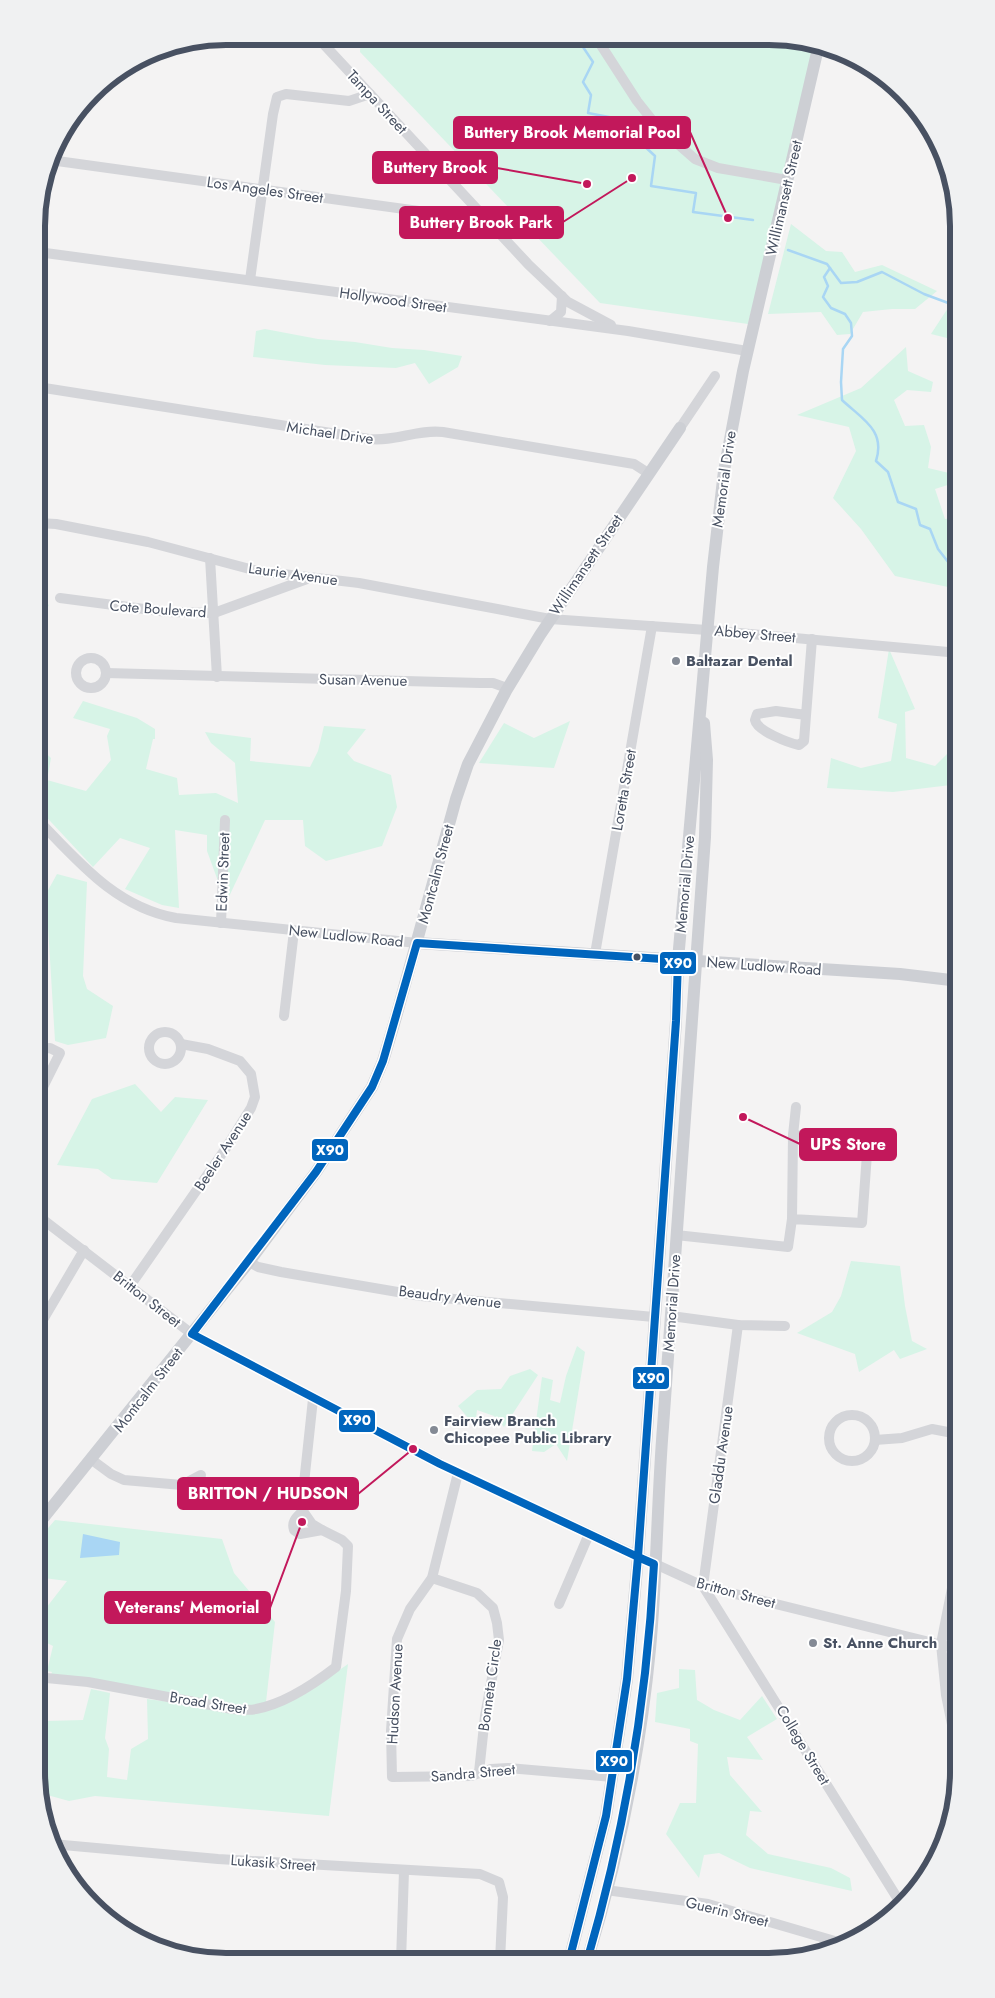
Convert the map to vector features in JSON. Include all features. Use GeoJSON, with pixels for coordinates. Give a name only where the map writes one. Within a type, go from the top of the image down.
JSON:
{"type":"FeatureCollection","features":[{"type":"Feature","properties":{"kind":"main road","name":"Willimansett Street"},"geometry":{"type":"LineString","coordinates":[[748,351],[817,51]]}},
{"type":"Feature","properties":{"kind":"main road","name":"Memorial Drive"},"geometry":{"type":"LineString","coordinates":[[571,1953],[596,1860],[613,1777],[627,1679],[638,1557],[676,1022],[678,960],[700,698],[724,471],[748,351]]}},
{"type":"Feature","properties":{"kind":"main road","name":"Willimansett Street"},"geometry":{"type":"LineString","coordinates":[[469,762],[508,688],[550,619],[680,428]]}},
{"type":"Feature","properties":{"kind":"main road","name":"Memorial Drive"},"geometry":{"type":"LineString","coordinates":[[589,1953],[625,1807],[643,1706],[651,1638],[654,1564],[707,786],[706,735],[700,698]]}},
{"type":"Feature","properties":{"kind":"main road","name":"Montcalm Street"},"geometry":{"type":"LineString","coordinates":[[45,1514],[92,1460],[249,1262],[316,1172],[372,1087],[383,1061],[456,799],[469,762]]}},
{"type":"Feature","properties":{"kind":"main road","name":"New Ludlow Road"},"geometry":{"type":"LineString","coordinates":[[417,943],[900,974],[950,980]]}},
{"type":"Feature","properties":{"kind":"street","name":"Tampa Street"},"geometry":{"type":"LineString","coordinates":[[324,45],[480,214],[562,296],[600,321],[628,331]]}},
{"type":"Feature","properties":{"kind":"street"},"geometry":{"type":"LineString","coordinates":[[601,45],[636,101],[651,119],[695,159],[718,168],[787,180]]}},
{"type":"Feature","properties":{"kind":"street"},"geometry":{"type":"LineString","coordinates":[[250,280],[276,99],[280,95],[298,94],[349,101],[370,94]]}},
{"type":"Feature","properties":{"kind":"street","name":"Los Angeles Street"},"geometry":{"type":"LineString","coordinates":[[58,161],[426,212],[480,214]]}},
{"type":"Feature","properties":{"kind":"street","name":"Hollywood Street"},"geometry":{"type":"LineString","coordinates":[[45,253],[628,331],[748,351]]}},
{"type":"Feature","properties":{"kind":"street"},"geometry":{"type":"LineString","coordinates":[[550,321],[561,312],[562,296]]}},
{"type":"Feature","properties":{"kind":"street","name":"Willimansett Street"},"geometry":{"type":"LineString","coordinates":[[680,428],[715,376]]}},
{"type":"Feature","properties":{"kind":"street","name":"Michael Drive"},"geometry":{"type":"LineString","coordinates":[[45,388],[370,439],[386,439],[426,431],[443,432],[634,464],[648,473]]}},
{"type":"Feature","properties":{"kind":"street","name":"Laurie Avenue"},"geometry":{"type":"LineString","coordinates":[[45,523],[148,542],[267,573],[359,583],[550,619]]}},
{"type":"Feature","properties":{"kind":"street"},"geometry":{"type":"LineString","coordinates":[[210,558],[217,676]]}},
{"type":"Feature","properties":{"kind":"street","name":"Cote Boulevard"},"geometry":{"type":"LineString","coordinates":[[60,598],[167,612],[214,613],[311,578]]}},
{"type":"Feature","properties":{"kind":"street","name":"Abbey Street"},"geometry":{"type":"LineString","coordinates":[[550,619],[707,630],[950,652]]}},
{"type":"Feature","properties":{"kind":"street","name":"Loretta Street"},"geometry":{"type":"LineString","coordinates":[[595,954],[652,626]]}},
{"type":"Feature","properties":{"kind":"street"},"geometry":{"type":"LineString","coordinates":[[806,715],[766,711],[757,714],[755,720],[758,728],[799,745],[804,741],[812,639]]}},
{"type":"Feature","properties":{"kind":"street","name":"Susan Avenue"},"geometry":{"type":"LineString","coordinates":[[106,673],[486,683],[508,688]]}},
{"type":"Feature","properties":{"kind":"street","name":"Edwin Street"},"geometry":{"type":"LineString","coordinates":[[221,923],[224,820]]}},
{"type":"Feature","properties":{"kind":"street","name":"New Ludlow Road"},"geometry":{"type":"LineString","coordinates":[[45,827],[88,871],[127,901],[166,916],[417,943]]}},
{"type":"Feature","properties":{"kind":"street"},"geometry":{"type":"LineString","coordinates":[[284,1016],[294,931]]}},
{"type":"Feature","properties":{"kind":"street","name":"Beeler Avenue"},"geometry":{"type":"LineString","coordinates":[[130,1286],[226,1148],[251,1108],[255,1097],[252,1077],[240,1062],[208,1049],[181,1044]]}},
{"type":"Feature","properties":{"kind":"street"},"geometry":{"type":"LineString","coordinates":[[45,1048],[50,1048],[60,1053],[45,1079]]}},
{"type":"Feature","properties":{"kind":"street"},"geometry":{"type":"LineString","coordinates":[[676,1235],[788,1247],[792,1219],[793,1135],[796,1107]]}},
{"type":"Feature","properties":{"kind":"street"},"geometry":{"type":"LineString","coordinates":[[792,1219],[862,1223],[868,1140],[793,1135]]}},
{"type":"Feature","properties":{"kind":"street","name":"Britton Street"},"geometry":{"type":"LineString","coordinates":[[45,1221],[192,1334],[458,1473],[703,1586],[950,1647]]}},
{"type":"Feature","properties":{"kind":"street"},"geometry":{"type":"LineString","coordinates":[[45,1316],[84,1250]]}},
{"type":"Feature","properties":{"kind":"street","name":"Beaudry Avenue"},"geometry":{"type":"LineString","coordinates":[[249,1262],[258,1267],[281,1272],[421,1296],[654,1317]]}},
{"type":"Feature","properties":{"kind":"street"},"geometry":{"type":"LineString","coordinates":[[671,1316],[738,1324],[785,1326]]}},
{"type":"Feature","properties":{"kind":"street","name":"Gladdu Avenue"},"geometry":{"type":"LineString","coordinates":[[703,1586],[738,1324]]}},
{"type":"Feature","properties":{"kind":"street"},"geometry":{"type":"LineString","coordinates":[[314,1399],[302,1502],[304,1511],[312,1524],[322,1530]]}},
{"type":"Feature","properties":{"kind":"street"},"geometry":{"type":"LineString","coordinates":[[854,1415],[870,1423],[876,1440],[867,1456],[859,1460],[850,1461],[835,1453],[830,1445],[829,1436],[837,1420],[845,1416],[854,1415]]}},
{"type":"Feature","properties":{"kind":"street"},"geometry":{"type":"LineString","coordinates":[[876,1440],[902,1438],[932,1429],[950,1432]]}},
{"type":"Feature","properties":{"kind":"street"},"geometry":{"type":"LineString","coordinates":[[92,1460],[111,1474],[124,1480],[182,1485],[201,1474]]}},
{"type":"Feature","properties":{"kind":"street","name":"Hudson Avenue"},"geometry":{"type":"LineString","coordinates":[[392,1777],[391,1731],[397,1639],[410,1609],[432,1578],[458,1473]]}},
{"type":"Feature","properties":{"kind":"street"},"geometry":{"type":"LineString","coordinates":[[304,1511],[294,1520],[294,1530],[300,1534],[322,1530]]}},
{"type":"Feature","properties":{"kind":"street","name":"Broad Street"},"geometry":{"type":"LineString","coordinates":[[45,1678],[88,1682],[232,1709],[255,1710],[273,1705],[336,1667],[346,1591],[348,1546],[342,1540],[322,1530]]}},
{"type":"Feature","properties":{"kind":"street"},"geometry":{"type":"LineString","coordinates":[[559,1604],[589,1534]]}},
{"type":"Feature","properties":{"kind":"street","name":"Bonneta Circle"},"geometry":{"type":"LineString","coordinates":[[432,1578],[477,1593],[493,1608],[497,1623],[499,1640],[485,1716],[479,1772]]}},
{"type":"Feature","properties":{"kind":"street","name":"College Street"},"geometry":{"type":"LineString","coordinates":[[703,1586],[898,1898]]}},
{"type":"Feature","properties":{"kind":"street"},"geometry":{"type":"LineString","coordinates":[[950,1598],[941,1644],[950,1715]]}},
{"type":"Feature","properties":{"kind":"street","name":"Sandra Street"},"geometry":{"type":"LineString","coordinates":[[392,1777],[471,1776],[479,1772],[508,1768],[613,1777]]}},
{"type":"Feature","properties":{"kind":"street","name":"Lukasik Street"},"geometry":{"type":"LineString","coordinates":[[61,1845],[228,1860],[480,1874],[499,1882],[503,1897],[500,1953]]}},
{"type":"Feature","properties":{"kind":"street"},"geometry":{"type":"LineString","coordinates":[[402,1953],[404,1871]]}},
{"type":"Feature","properties":{"kind":"street","name":"Guerin Street"},"geometry":{"type":"LineString","coordinates":[[606,1890],[708,1904],[833,1941]]}},
{"type":"Feature","properties":{"kind":"green space"},"geometry":{"type":"Polygon","coordinates":[[[360,45],[781,45],[816,51],[748,324],[600,303],[360,52],[360,45]]]}},
{"type":"Feature","properties":{"kind":"green space"},"geometry":{"type":"Polygon","coordinates":[[[791,224],[826,251],[842,252],[855,272],[882,265],[937,291],[915,309],[863,312],[850,334],[837,335],[821,312],[768,314],[791,224]]]}},
{"type":"Feature","properties":{"kind":"green space"},"geometry":{"type":"Polygon","coordinates":[[[950,307],[950,339],[931,334],[950,307]]]}},
{"type":"Feature","properties":{"kind":"green space"},"geometry":{"type":"Polygon","coordinates":[[[265,329],[318,339],[424,350],[462,356],[458,367],[429,384],[415,363],[396,368],[325,365],[253,357],[256,331],[265,329]]]}},
{"type":"Feature","properties":{"kind":"green space"},"geometry":{"type":"Polygon","coordinates":[[[906,347],[908,371],[933,382],[931,392],[907,390],[894,400],[905,426],[924,425],[931,447],[928,468],[950,474],[950,484],[935,489],[945,519],[950,518],[950,590],[948,587],[895,576],[861,529],[833,498],[856,451],[849,427],[797,415],[861,388],[906,347]]]}},
{"type":"Feature","properties":{"kind":"green space"},"geometry":{"type":"Polygon","coordinates":[[[45,602],[49,605],[45,612],[45,602]]]}},
{"type":"Feature","properties":{"kind":"green space"},"geometry":{"type":"Polygon","coordinates":[[[889,649],[915,709],[905,712],[906,758],[935,766],[950,751],[950,785],[893,792],[827,788],[831,758],[861,768],[891,761],[897,724],[878,718],[889,649]]]}},
{"type":"Feature","properties":{"kind":"green space"},"geometry":{"type":"Polygon","coordinates":[[[83,701],[137,718],[155,729],[155,739],[153,739],[146,769],[177,778],[179,795],[216,793],[238,803],[235,763],[211,743],[205,732],[251,738],[250,761],[310,767],[318,751],[324,726],[366,729],[347,753],[354,761],[391,775],[397,807],[382,846],[326,861],[305,846],[303,820],[265,820],[226,903],[207,851],[207,835],[175,830],[179,908],[162,905],[125,889],[150,848],[120,838],[93,867],[45,816],[45,752],[51,758],[47,780],[86,791],[111,760],[107,736],[110,729],[73,718],[83,701]]]}},
{"type":"Feature","properties":{"kind":"green space"},"geometry":{"type":"Polygon","coordinates":[[[570,721],[554,768],[479,763],[504,723],[534,738],[570,721]]]}},
{"type":"Feature","properties":{"kind":"green space"},"geometry":{"type":"Polygon","coordinates":[[[57,874],[87,882],[83,976],[87,989],[113,1006],[106,1038],[68,1045],[55,1041],[46,894],[57,874]]]}},
{"type":"Feature","properties":{"kind":"green space"},"geometry":{"type":"Polygon","coordinates":[[[135,1084],[161,1112],[175,1097],[208,1100],[157,1183],[112,1179],[98,1169],[57,1165],[92,1099],[135,1084]]]}},
{"type":"Feature","properties":{"kind":"green space"},"geometry":{"type":"Polygon","coordinates":[[[851,1261],[900,1266],[912,1341],[927,1349],[900,1359],[894,1350],[859,1372],[855,1354],[797,1333],[832,1312],[841,1296],[851,1261]]]}},
{"type":"Feature","properties":{"kind":"green space"},"geometry":{"type":"Polygon","coordinates":[[[577,1346],[585,1352],[567,1461],[556,1444],[544,1452],[532,1451],[542,1377],[553,1380],[550,1400],[560,1403],[566,1376],[577,1346]]]}},
{"type":"Feature","properties":{"kind":"green space"},"geometry":{"type":"Polygon","coordinates":[[[530,1369],[538,1375],[504,1427],[494,1416],[477,1410],[475,1426],[458,1406],[477,1390],[501,1389],[510,1376],[530,1369]]]}},
{"type":"Feature","properties":{"kind":"green space"},"geometry":{"type":"Polygon","coordinates":[[[55,1520],[222,1539],[234,1573],[275,1622],[265,1711],[305,1694],[348,1664],[329,1816],[95,1796],[69,1801],[47,1795],[45,1784],[45,1721],[83,1720],[91,1689],[110,1693],[105,1738],[109,1749],[107,1777],[127,1780],[131,1749],[148,1739],[147,1699],[170,1702],[49,1679],[52,1672],[47,1671],[53,1646],[45,1642],[45,1609],[67,1581],[45,1578],[45,1532],[55,1520]]]}},
{"type":"Feature","properties":{"kind":"green space"},"geometry":{"type":"Polygon","coordinates":[[[679,1669],[695,1670],[697,1700],[714,1710],[740,1720],[762,1696],[777,1719],[747,1737],[763,1760],[727,1757],[730,1775],[762,1812],[750,1811],[746,1835],[768,1854],[831,1868],[850,1878],[852,1891],[750,1868],[719,1853],[704,1855],[699,1878],[666,1834],[680,1803],[696,1803],[698,1744],[690,1741],[690,1729],[655,1722],[657,1693],[679,1688],[679,1669]]]}},
{"type":"Feature","properties":{"kind":"water"},"geometry":{"type":"Polygon","coordinates":[[[83,1534],[120,1542],[119,1555],[80,1558],[83,1534]]]}},
{"type":"Feature","properties":{"kind":"waterway"},"geometry":{"type":"LineString","coordinates":[[579,45],[583,47],[593,62],[583,82],[591,95],[588,113],[614,118],[655,156],[651,186],[696,193],[693,212],[753,220]]}},
{"type":"Feature","properties":{"kind":"waterway"},"geometry":{"type":"LineString","coordinates":[[788,250],[827,264],[841,283],[857,282],[882,272],[924,294],[950,304]]}},
{"type":"Feature","properties":{"kind":"waterway"},"geometry":{"type":"LineString","coordinates":[[830,268],[824,277],[828,286],[823,297],[831,308],[845,314],[851,323],[852,336],[843,349],[842,400],[864,419],[875,433],[878,441],[876,461],[888,472],[898,502],[916,509],[920,525],[930,529],[938,549],[950,564]]}},
{"type":"Feature","properties":{"kind":"transit line","name":"X90"},"geometry":{"type":"LineString","coordinates":[[417,943],[678,960],[676,1021],[638,1557],[440,1464],[192,1334],[316,1172],[372,1087],[383,1061],[417,943]]}},
{"type":"Feature","properties":{"kind":"transit line","name":"X90"},"geometry":{"type":"LineString","coordinates":[[571,1953],[606,1816],[627,1679],[638,1557]]}},
{"type":"Feature","properties":{"kind":"transit line","name":"X90"},"geometry":{"type":"LineString","coordinates":[[589,1953],[613,1863],[640,1715],[651,1615],[654,1564],[638,1557]]}},
{"type":"Feature","properties":{"kind":"place","name":"Buttery Brook Park"},"geometry":{"type":"Point","coordinates":[632,178]}},
{"type":"Feature","properties":{"kind":"place","name":"Buttery Brook"},"geometry":{"type":"Point","coordinates":[587,184]}},
{"type":"Feature","properties":{"kind":"place","name":"Buttery Brook Memorial Pool"},"geometry":{"type":"Point","coordinates":[728,218]}},
{"type":"Feature","properties":{"kind":"place","name":"Baltazar Dental"},"geometry":{"type":"Point","coordinates":[676,661]}},
{"type":"Feature","properties":{"kind":"place","name":"UPS Store"},"geometry":{"type":"Point","coordinates":[743,1117]}},
{"type":"Feature","properties":{"kind":"place","name":"Fairview Branch Chicopee Public Library"},"geometry":{"type":"Point","coordinates":[434,1430]}},
{"type":"Feature","properties":{"kind":"place","name":"BRITTON / HUDSON"},"geometry":{"type":"Point","coordinates":[413,1449]}},
{"type":"Feature","properties":{"kind":"place","name":"Veterans' Memorial"},"geometry":{"type":"Point","coordinates":[302,1522]}},
{"type":"Feature","properties":{"kind":"place","name":"St. Anne Church"},"geometry":{"type":"Point","coordinates":[813,1643]}}]}
